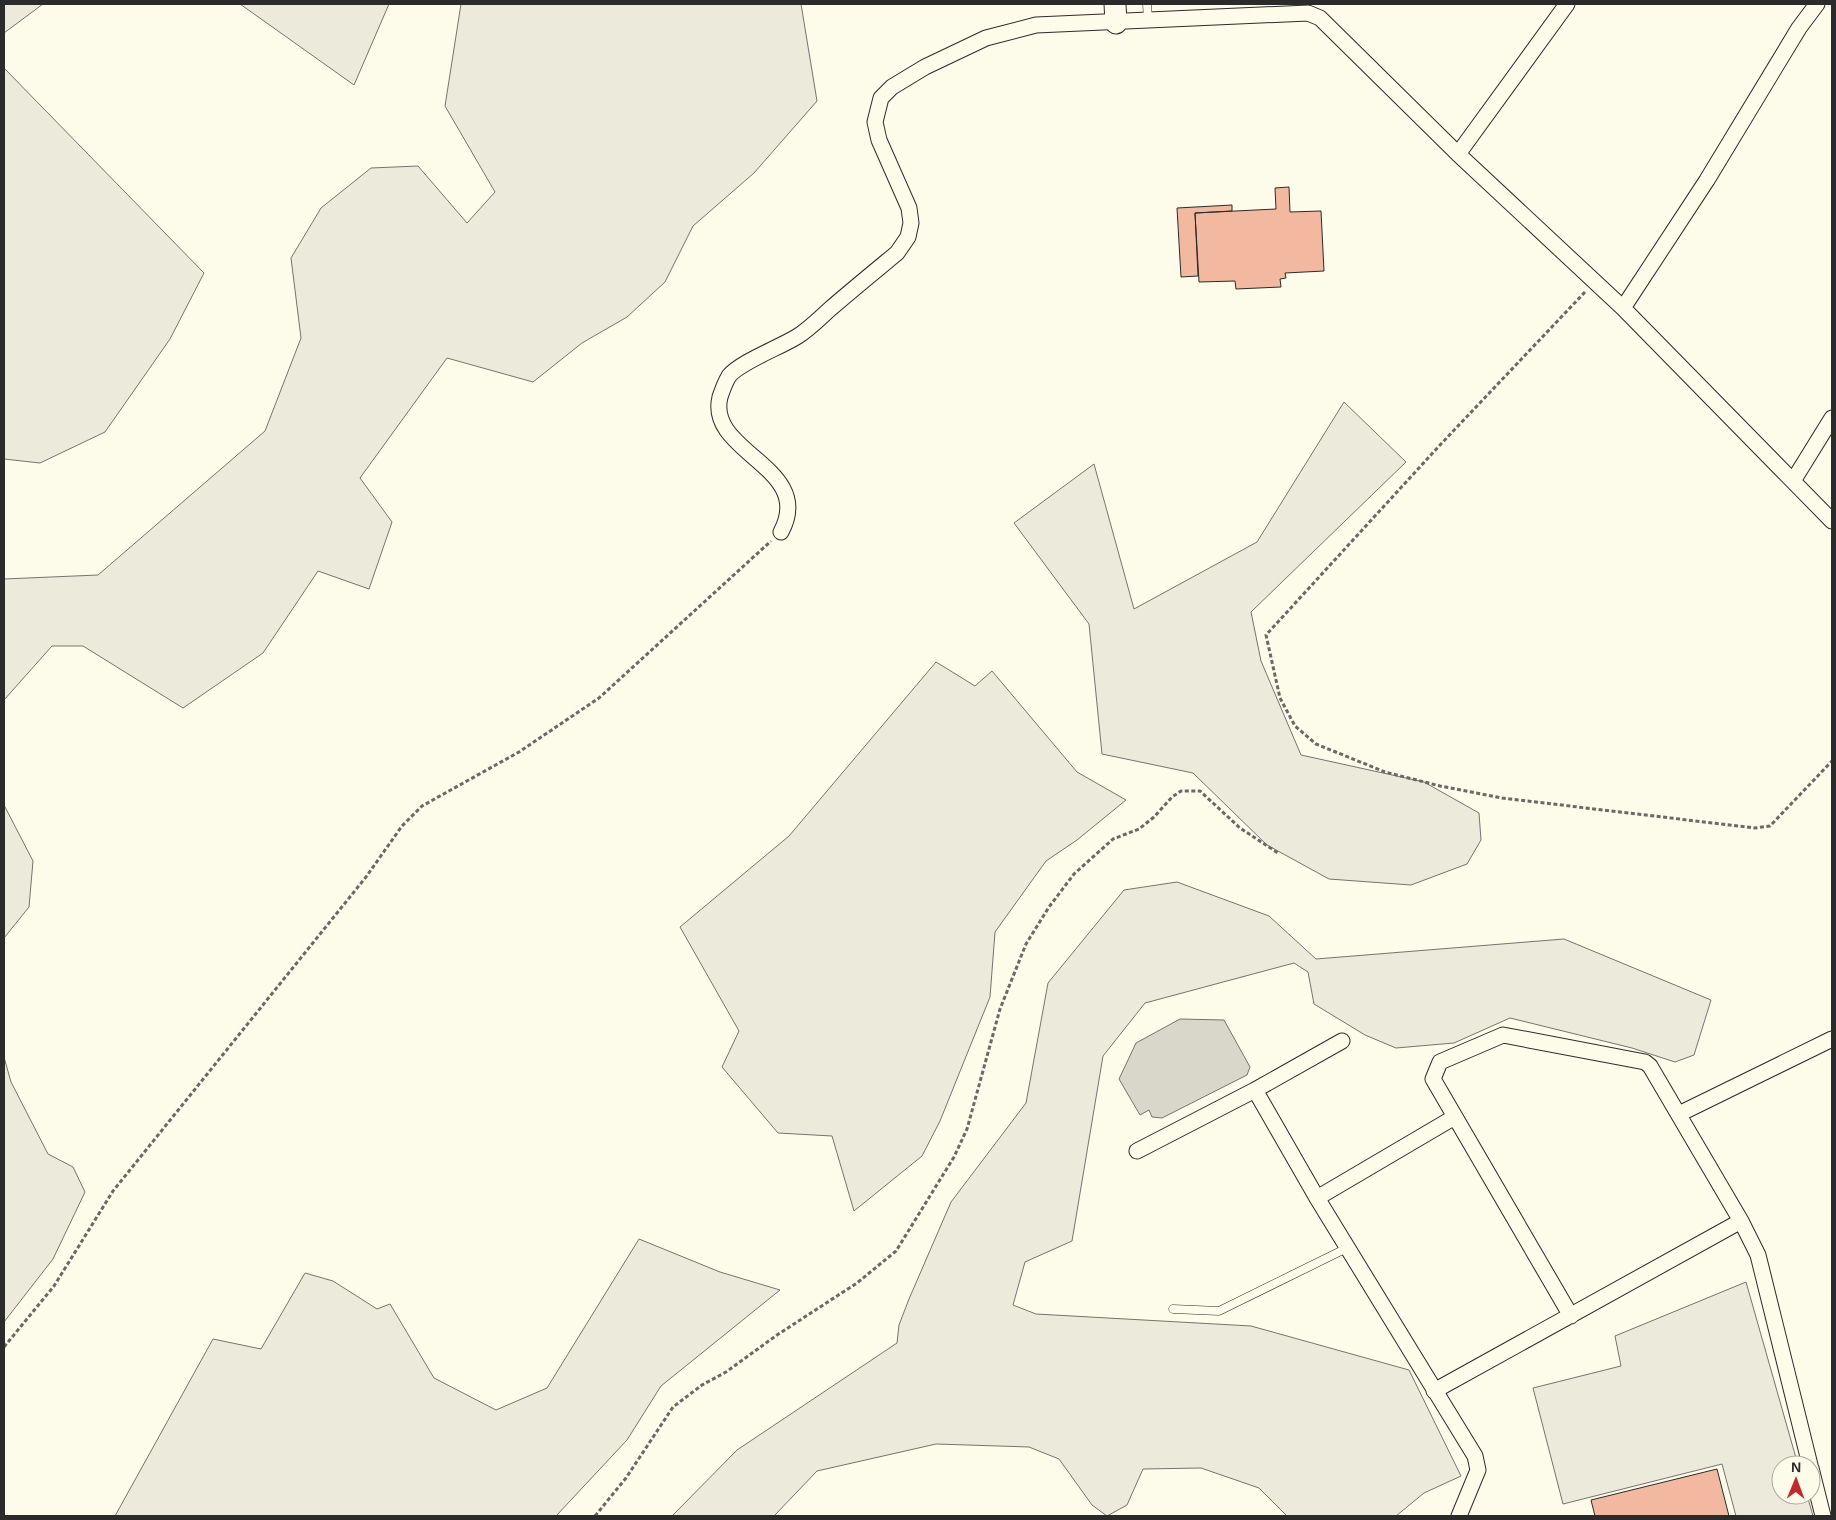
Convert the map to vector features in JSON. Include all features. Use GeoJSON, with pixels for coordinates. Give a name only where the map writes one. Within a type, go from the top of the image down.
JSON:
{"type":"FeatureCollection","features":[{"type":"Feature","properties":{"kind":"street"},"geometry":{"type":"LineString","coordinates":[[1458,154],[1567,4]]}},
{"type":"Feature","properties":{"kind":"street"},"geometry":{"type":"LineString","coordinates":[[1623,308],[1707,180],[1799,28],[1817,4]]}},
{"type":"Feature","properties":{"kind":"street"},"geometry":{"type":"LineString","coordinates":[[781,532],[789,518],[790,508],[783,488],[774,476],[731,435],[722,421],[718,407],[720,395],[730,376],[799,336],[896,253],[908,236],[909,208],[878,140],[875,122],[881,98],[892,87],[925,66],[986,38],[1036,25],[1115,13],[1148,20],[1227,10],[1308,13],[1320,18],[1458,154],[1623,308],[1832,521]]}},
{"type":"Feature","properties":{"kind":"street"},"geometry":{"type":"LineString","coordinates":[[1793,481],[1832,418]]}},
{"type":"Feature","properties":{"kind":"street"},"geometry":{"type":"LineString","coordinates":[[1571,1316],[1453,1118],[1433,1079],[1440,1062],[1503,1035],[1645,1062],[1650,1066],[1741,1221],[1758,1255],[1808,1455]]}},
{"type":"Feature","properties":{"kind":"street"},"geometry":{"type":"LineString","coordinates":[[1679,1114],[1832,1039]]}},
{"type":"Feature","properties":{"kind":"street"},"geometry":{"type":"LineString","coordinates":[[1137,1151],[1255,1090],[1342,1041]]}},
{"type":"Feature","properties":{"kind":"street"},"geometry":{"type":"LineString","coordinates":[[1255,1090],[1347,1248],[1475,1456],[1478,1470],[1458,1516]]}},
{"type":"Feature","properties":{"kind":"street"},"geometry":{"type":"LineString","coordinates":[[1317,1198],[1453,1118]]}},
{"type":"Feature","properties":{"kind":"street"},"geometry":{"type":"LineString","coordinates":[[1434,1391],[1741,1221]]}},
{"type":"Feature","properties":{"kind":"lane"},"geometry":{"type":"LineString","coordinates":[[1147,4],[1148,20]]}},
{"type":"Feature","properties":{"kind":"lane"},"geometry":{"type":"LineString","coordinates":[[1173,1309],[1219,1311],[1347,1248]]}},
{"type":"Feature","properties":{"kind":"path"},"geometry":{"type":"LineString","coordinates":[[1595,282],[1440,445],[1266,635],[1280,698],[1295,726],[1316,744],[1385,772],[1440,786],[1502,798],[1755,828],[1770,826],[1832,761]]}},
{"type":"Feature","properties":{"kind":"path"},"geometry":{"type":"LineString","coordinates":[[4,1347],[54,1286],[113,1191],[366,877],[402,826],[422,806],[519,752],[599,698],[781,532]]}},
{"type":"Feature","properties":{"kind":"path"},"geometry":{"type":"LineString","coordinates":[[596,1516],[626,1478],[673,1406],[857,1283],[901,1244],[954,1157],[967,1129],[1000,1009],[1026,944],[1049,907],[1080,869],[1112,839],[1139,829],[1172,797],[1185,790],[1200,791],[1240,828],[1278,853]]}},
{"type":"Feature","properties":{"kind":"shaded area"},"geometry":{"type":"Polygon","coordinates":[[[4,4],[43,4],[4,33],[4,4]]]}},
{"type":"Feature","properties":{"kind":"shaded area"},"geometry":{"type":"Polygon","coordinates":[[[240,4],[389,4],[354,85],[240,4]]]}},
{"type":"Feature","properties":{"kind":"shaded area"},"geometry":{"type":"Polygon","coordinates":[[[461,4],[801,4],[817,101],[754,173],[693,226],[665,282],[627,317],[582,343],[533,382],[447,358],[360,478],[392,522],[369,589],[318,571],[263,653],[183,708],[83,646],[52,646],[4,700],[4,579],[98,575],[265,431],[301,338],[291,258],[321,208],[371,168],[418,166],[467,223],[495,192],[445,106],[461,4]]]}},
{"type":"Feature","properties":{"kind":"shaded area"},"geometry":{"type":"Polygon","coordinates":[[[4,68],[204,273],[170,339],[105,432],[40,463],[4,459],[4,68]]]}},
{"type":"Feature","properties":{"kind":"shaded area"},"geometry":{"type":"Polygon","coordinates":[[[1344,402],[1406,462],[1251,612],[1261,661],[1301,755],[1424,782],[1479,813],[1481,840],[1467,864],[1411,885],[1329,879],[1267,845],[1193,773],[1102,754],[1089,624],[1014,523],[1094,464],[1134,609],[1257,542],[1344,402]]]}},
{"type":"Feature","properties":{"kind":"shaded area"},"geometry":{"type":"Polygon","coordinates":[[[936,662],[975,686],[992,671],[1077,772],[1126,800],[1077,840],[1046,861],[995,932],[990,997],[940,1121],[922,1156],[854,1211],[832,1136],[778,1133],[722,1067],[739,1031],[680,927],[789,836],[936,662]]]}},
{"type":"Feature","properties":{"kind":"shaded area"},"geometry":{"type":"Polygon","coordinates":[[[4,805],[33,861],[29,907],[4,938],[4,805]]]}},
{"type":"Feature","properties":{"kind":"shaded area"},"geometry":{"type":"Polygon","coordinates":[[[1177,882],[1269,916],[1316,959],[1564,939],[1711,1000],[1694,1055],[1675,1062],[1632,1048],[1510,1018],[1454,1043],[1396,1048],[1365,1035],[1314,1004],[1308,972],[1294,963],[1145,1003],[1103,1056],[1072,1241],[1025,1262],[1013,1305],[1036,1314],[1251,1326],[1409,1370],[1461,1476],[1424,1493],[1396,1516],[1287,1516],[1259,1488],[1201,1468],[1143,1469],[1127,1505],[1107,1516],[1092,1505],[1059,1459],[1029,1447],[936,1444],[817,1471],[774,1516],[672,1516],[737,1450],[897,1343],[899,1325],[951,1202],[1026,1103],[1048,983],[1124,890],[1177,882]]]}},
{"type":"Feature","properties":{"kind":"shaded area"},"geometry":{"type":"Polygon","coordinates":[[[1180,1019],[1224,1020],[1250,1067],[1247,1075],[1162,1118],[1152,1117],[1149,1110],[1140,1115],[1119,1079],[1136,1043],[1180,1019]]]}},
{"type":"Feature","properties":{"kind":"shaded area"},"geometry":{"type":"Polygon","coordinates":[[[4,1057],[11,1082],[48,1154],[73,1167],[85,1192],[53,1259],[4,1322],[4,1057]]]}},
{"type":"Feature","properties":{"kind":"shaded area"},"geometry":{"type":"Polygon","coordinates":[[[639,1239],[720,1272],[780,1290],[661,1386],[627,1440],[556,1516],[115,1516],[213,1339],[261,1349],[305,1273],[333,1281],[377,1309],[390,1304],[434,1378],[496,1410],[547,1388],[639,1239]]]}},
{"type":"Feature","properties":{"kind":"shaded area"},"geometry":{"type":"Polygon","coordinates":[[[1746,1282],[1795,1455],[1771,1455],[1771,1505],[1810,1505],[1813,1516],[1736,1516],[1722,1464],[1563,1504],[1533,1388],[1621,1366],[1615,1336],[1746,1282]]]}},
{"type":"Feature","properties":{"kind":"building"},"geometry":{"type":"Polygon","coordinates":[[[1289,187],[1290,212],[1321,211],[1324,271],[1285,273],[1286,278],[1280,279],[1281,287],[1236,289],[1235,281],[1199,282],[1195,213],[1276,209],[1275,188],[1289,187]]]}},
{"type":"Feature","properties":{"kind":"building"},"geometry":{"type":"Polygon","coordinates":[[[1232,205],[1232,211],[1195,213],[1198,276],[1181,277],[1177,208],[1232,205]]]}},
{"type":"Feature","properties":{"kind":"building"},"geometry":{"type":"Polygon","coordinates":[[[1717,1469],[1729,1516],[1595,1516],[1591,1500],[1717,1469]]]}}]}
